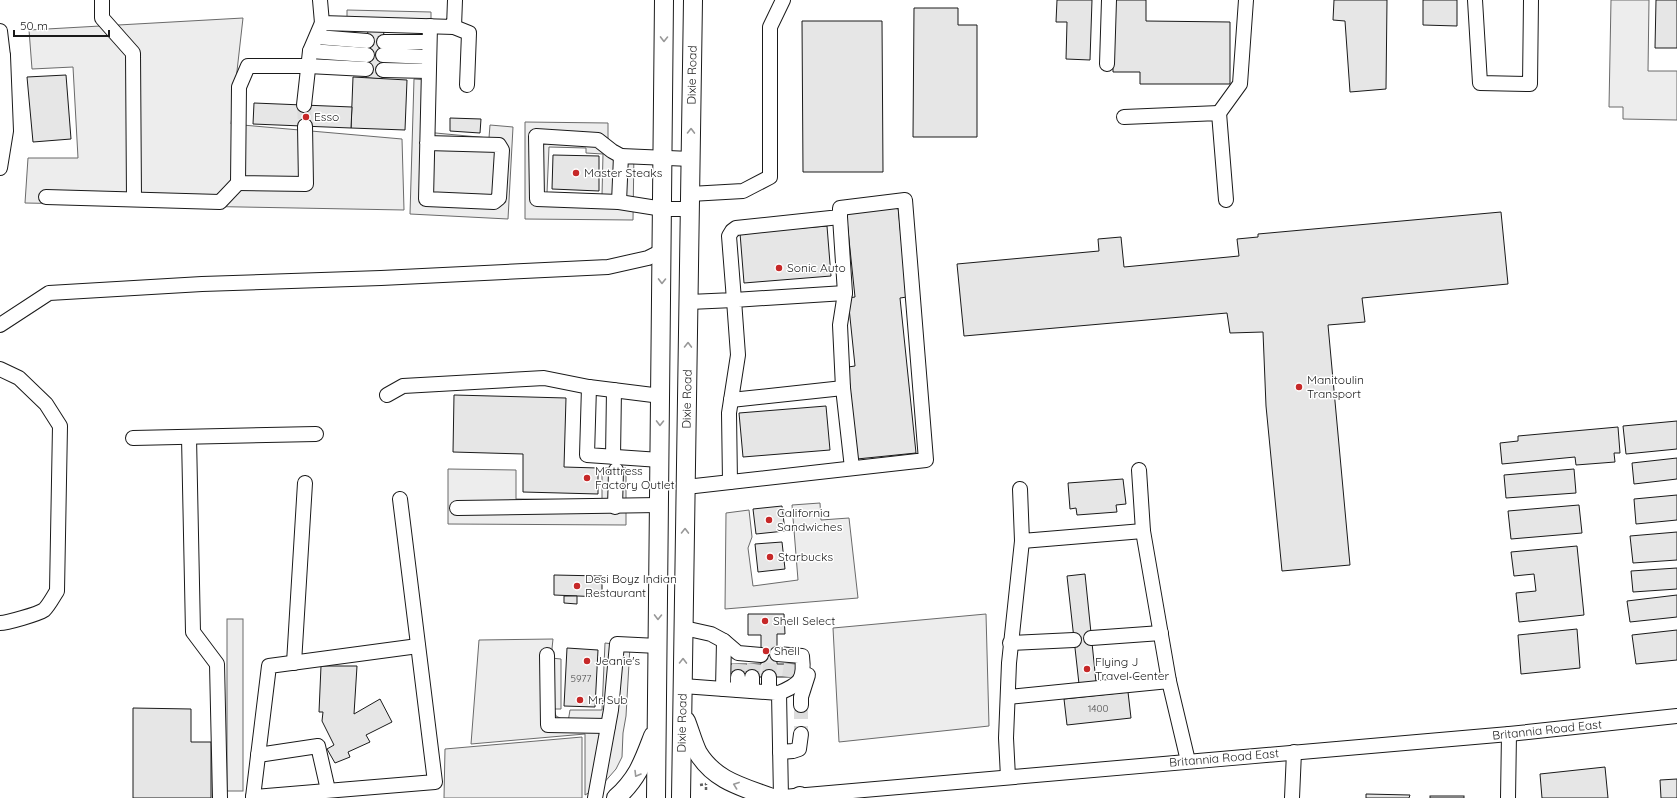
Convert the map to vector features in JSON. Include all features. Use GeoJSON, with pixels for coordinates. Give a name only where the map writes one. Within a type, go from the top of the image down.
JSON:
{"type":"FeatureCollection","features":[{"type":"Feature","properties":{"kind":"main road","name":"Dixie Road"},"geometry":{"type":"LineString","coordinates":[[656,798],[664,0]]}},
{"type":"Feature","properties":{"kind":"main road","name":"Dixie Road"},"geometry":{"type":"LineString","coordinates":[[681,798],[693,0]]}},
{"type":"Feature","properties":{"kind":"main road"},"geometry":{"type":"LineString","coordinates":[[683,714],[698,752],[712,770],[727,782],[784,797]]}},
{"type":"Feature","properties":{"kind":"main road"},"geometry":{"type":"LineString","coordinates":[[616,798],[628,788],[638,773],[657,726]]}},
{"type":"Feature","properties":{"kind":"street"},"geometry":{"type":"LineString","coordinates":[[102,0],[102,18],[133,53],[134,199]]}},
{"type":"Feature","properties":{"kind":"street"},"geometry":{"type":"LineString","coordinates":[[304,105],[310,51],[322,23],[320,0]]}},
{"type":"Feature","properties":{"kind":"street"},"geometry":{"type":"LineString","coordinates":[[454,27],[455,0]]}},
{"type":"Feature","properties":{"kind":"street"},"geometry":{"type":"LineString","coordinates":[[691,159],[621,156],[598,140],[536,136],[537,199],[619,202],[663,209],[690,201],[743,191],[770,178],[770,27],[783,0]]}},
{"type":"Feature","properties":{"kind":"street"},"geometry":{"type":"LineString","coordinates":[[1108,64],[1109,0]]}},
{"type":"Feature","properties":{"kind":"street"},"geometry":{"type":"LineString","coordinates":[[1226,200],[1219,113],[1240,84],[1246,0]]}},
{"type":"Feature","properties":{"kind":"street"},"geometry":{"type":"LineString","coordinates":[[1476,0],[1480,84],[1530,84],[1531,0]]}},
{"type":"Feature","properties":{"kind":"street"},"geometry":{"type":"LineString","coordinates":[[322,23],[454,27],[469,33],[467,85]]}},
{"type":"Feature","properties":{"kind":"street"},"geometry":{"type":"LineString","coordinates":[[427,143],[499,145],[502,150],[499,198],[494,202],[426,199],[427,143],[429,64],[429,42],[430,26]]}},
{"type":"Feature","properties":{"kind":"street"},"geometry":{"type":"LineString","coordinates":[[0,31],[6,131],[0,168]]}},
{"type":"Feature","properties":{"kind":"street"},"geometry":{"type":"LineString","coordinates":[[310,51],[367,48],[317,37]]}},
{"type":"Feature","properties":{"kind":"street"},"geometry":{"type":"LineString","coordinates":[[429,42],[383,49],[429,64]]}},
{"type":"Feature","properties":{"kind":"street"},"geometry":{"type":"LineString","coordinates":[[383,70],[429,64]]}},
{"type":"Feature","properties":{"kind":"street"},"geometry":{"type":"LineString","coordinates":[[46,197],[220,202],[238,183],[239,87],[248,66],[308,66],[366,69]]}},
{"type":"Feature","properties":{"kind":"street"},"geometry":{"type":"LineString","coordinates":[[1124,117],[1219,113]]}},
{"type":"Feature","properties":{"kind":"street"},"geometry":{"type":"LineString","coordinates":[[238,183],[306,184],[305,126]]}},
{"type":"Feature","properties":{"kind":"street"},"geometry":{"type":"LineString","coordinates":[[619,202],[621,156]]}},
{"type":"Feature","properties":{"kind":"street"},"geometry":{"type":"LineString","coordinates":[[686,487],[926,460],[905,200],[840,208],[846,293],[840,325],[843,388],[852,468]]}},
{"type":"Feature","properties":{"kind":"street"},"geometry":{"type":"LineString","coordinates":[[730,482],[729,413],[738,355],[729,236],[736,228],[840,217]]}},
{"type":"Feature","properties":{"kind":"street"},"geometry":{"type":"LineString","coordinates":[[0,325],[49,293],[608,267],[648,258],[662,252]]}},
{"type":"Feature","properties":{"kind":"street"},"geometry":{"type":"LineString","coordinates":[[688,302],[846,293]]}},
{"type":"Feature","properties":{"kind":"street"},"geometry":{"type":"LineString","coordinates":[[0,369],[19,378],[46,404],[60,426],[57,591],[43,610],[25,617],[0,623]]}},
{"type":"Feature","properties":{"kind":"street"},"geometry":{"type":"LineString","coordinates":[[387,395],[403,386],[544,378],[589,387],[661,396]]}},
{"type":"Feature","properties":{"kind":"street"},"geometry":{"type":"LineString","coordinates":[[589,387],[587,455],[615,464],[660,460]]}},
{"type":"Feature","properties":{"kind":"street"},"geometry":{"type":"LineString","coordinates":[[731,400],[843,388]]}},
{"type":"Feature","properties":{"kind":"street"},"geometry":{"type":"LineString","coordinates":[[614,390],[615,507]]}},
{"type":"Feature","properties":{"kind":"street"},"geometry":{"type":"LineString","coordinates":[[133,438],[316,434]]}},
{"type":"Feature","properties":{"kind":"street"},"geometry":{"type":"LineString","coordinates":[[189,437],[193,632],[217,664],[220,798]]}},
{"type":"Feature","properties":{"kind":"street"},"geometry":{"type":"LineString","coordinates":[[1139,470],[1143,531],[1169,681],[1188,761]]}},
{"type":"Feature","properties":{"kind":"street"},"geometry":{"type":"LineString","coordinates":[[294,663],[305,483]]}},
{"type":"Feature","properties":{"kind":"street"},"geometry":{"type":"LineString","coordinates":[[1008,777],[1006,738],[1010,643],[1022,541],[1020,488]]}},
{"type":"Feature","properties":{"kind":"street"},"geometry":{"type":"LineString","coordinates":[[400,499],[435,782],[253,797],[269,666],[418,646]]}},
{"type":"Feature","properties":{"kind":"street"},"geometry":{"type":"LineString","coordinates":[[457,508],[615,507],[659,505]]}},
{"type":"Feature","properties":{"kind":"street"},"geometry":{"type":"LineString","coordinates":[[1022,541],[1143,531]]}},
{"type":"Feature","properties":{"kind":"street"},"geometry":{"type":"LineString","coordinates":[[684,628],[711,634],[724,641],[747,670]]}},
{"type":"Feature","properties":{"kind":"street"},"geometry":{"type":"LineString","coordinates":[[1092,638],[1161,633]]}},
{"type":"Feature","properties":{"kind":"street"},"geometry":{"type":"LineString","coordinates":[[1010,643],[1074,640]]}},
{"type":"Feature","properties":{"kind":"street"},"geometry":{"type":"LineString","coordinates":[[723,689],[724,641]]}},
{"type":"Feature","properties":{"kind":"street"},"geometry":{"type":"LineString","coordinates":[[595,798],[611,710],[617,644],[658,646]]}},
{"type":"Feature","properties":{"kind":"street"},"geometry":{"type":"LineString","coordinates":[[547,655],[548,725],[608,726]]}},
{"type":"Feature","properties":{"kind":"street"},"geometry":{"type":"LineString","coordinates":[[769,677],[808,666],[806,684],[801,697],[801,706]]}},
{"type":"Feature","properties":{"kind":"street"},"geometry":{"type":"LineString","coordinates":[[683,686],[723,689],[747,670],[786,673]]}},
{"type":"Feature","properties":{"kind":"street"},"geometry":{"type":"LineString","coordinates":[[784,797],[780,752],[786,673]]}},
{"type":"Feature","properties":{"kind":"street"},"geometry":{"type":"LineString","coordinates":[[1008,698],[1169,681]]}},
{"type":"Feature","properties":{"kind":"street","name":"Britannia Road East"},"geometry":{"type":"LineString","coordinates":[[784,797],[1509,734],[1677,716]]}},
{"type":"Feature","properties":{"kind":"street"},"geometry":{"type":"LineString","coordinates":[[780,752],[799,749],[801,734]]}},
{"type":"Feature","properties":{"kind":"street"},"geometry":{"type":"LineString","coordinates":[[1508,798],[1509,734]]}},
{"type":"Feature","properties":{"kind":"street"},"geometry":{"type":"LineString","coordinates":[[258,755],[318,746],[328,790]]}},
{"type":"Feature","properties":{"kind":"street"},"geometry":{"type":"LineString","coordinates":[[1292,798],[1294,752]]}},
{"type":"Feature","properties":{"kind":"path"},"geometry":{"type":"LineString","coordinates":[[706,784],[706,790]]}},
{"type":"Feature","properties":{"kind":"shaded area"},"geometry":{"type":"Polygon","coordinates":[[[1611,0],[1649,0],[1648,71],[1677,71],[1677,120],[1623,119],[1623,107],[1609,107],[1611,0]]]}},
{"type":"Feature","properties":{"kind":"shaded area"},"geometry":{"type":"Polygon","coordinates":[[[347,10],[431,12],[431,23],[347,21],[347,10]]]}},
{"type":"Feature","properties":{"kind":"shaded area"},"geometry":{"type":"Polygon","coordinates":[[[243,18],[231,124],[402,139],[404,210],[25,203],[28,158],[78,158],[73,67],[32,69],[29,30],[243,18]]]}},
{"type":"Feature","properties":{"kind":"shaded area"},"geometry":{"type":"Polygon","coordinates":[[[414,79],[426,80],[425,132],[489,138],[490,125],[513,127],[508,219],[410,214],[414,79]]]}},
{"type":"Feature","properties":{"kind":"shaded area"},"geometry":{"type":"Polygon","coordinates":[[[525,122],[608,123],[608,150],[634,150],[633,220],[525,219],[525,122]],[[549,147],[547,193],[602,195],[603,154],[586,153],[586,148],[549,147]]]}},
{"type":"Feature","properties":{"kind":"shaded area"},"geometry":{"type":"Polygon","coordinates":[[[602,468],[626,468],[626,525],[448,524],[448,469],[516,470],[516,499],[602,500],[602,468]]]}},
{"type":"Feature","properties":{"kind":"shaded area"},"geometry":{"type":"Polygon","coordinates":[[[820,503],[821,520],[849,518],[858,598],[725,609],[726,513],[749,510],[752,537],[748,548],[753,586],[798,580],[792,505],[820,503]]]}},
{"type":"Feature","properties":{"kind":"shaded area"},"geometry":{"type":"Polygon","coordinates":[[[986,614],[989,726],[839,742],[833,628],[986,614]]]}},
{"type":"Feature","properties":{"kind":"shaded area"},"geometry":{"type":"Polygon","coordinates":[[[227,619],[243,619],[243,791],[227,791],[227,619]]]}},
{"type":"Feature","properties":{"kind":"shaded area"},"geometry":{"type":"Polygon","coordinates":[[[553,639],[551,658],[561,659],[561,709],[554,709],[556,716],[568,722],[570,710],[602,710],[605,643],[630,646],[622,757],[616,769],[602,785],[585,795],[585,734],[471,744],[479,640],[553,639]]]}},
{"type":"Feature","properties":{"kind":"shaded area"},"geometry":{"type":"Polygon","coordinates":[[[582,737],[582,798],[444,798],[445,749],[582,737]]]}},
{"type":"Feature","properties":{"kind":"building"},"geometry":{"type":"Polygon","coordinates":[[[1057,0],[1092,0],[1090,60],[1066,59],[1067,22],[1056,22],[1057,0]]]}},
{"type":"Feature","properties":{"kind":"building"},"geometry":{"type":"Polygon","coordinates":[[[1113,0],[1146,0],[1146,21],[1230,22],[1230,84],[1140,84],[1140,72],[1113,72],[1113,0]]]}},
{"type":"Feature","properties":{"kind":"building"},"geometry":{"type":"Polygon","coordinates":[[[1334,0],[1387,0],[1386,89],[1350,92],[1345,21],[1333,20],[1334,0]]]}},
{"type":"Feature","properties":{"kind":"building"},"geometry":{"type":"Polygon","coordinates":[[[1423,0],[1457,0],[1457,26],[1423,25],[1423,0]]]}},
{"type":"Feature","properties":{"kind":"building"},"geometry":{"type":"Polygon","coordinates":[[[1656,0],[1677,0],[1677,48],[1655,48],[1656,0]]]}},
{"type":"Feature","properties":{"kind":"building"},"geometry":{"type":"Polygon","coordinates":[[[914,8],[958,8],[958,25],[977,25],[977,137],[913,137],[914,8]]]}},
{"type":"Feature","properties":{"kind":"building"},"geometry":{"type":"Polygon","coordinates":[[[802,21],[882,21],[883,172],[803,172],[802,21]]]}},
{"type":"Feature","properties":{"kind":"building"},"geometry":{"type":"Polygon","coordinates":[[[368,26],[384,27],[382,79],[366,78],[368,26]]]}},
{"type":"Feature","properties":{"kind":"building"},"geometry":{"type":"Polygon","coordinates":[[[66,75],[71,139],[33,142],[27,77],[66,75]]]}},
{"type":"Feature","properties":{"kind":"building"},"geometry":{"type":"Polygon","coordinates":[[[353,77],[407,80],[405,130],[351,128],[353,77]]]}},
{"type":"Feature","properties":{"kind":"building"},"geometry":{"type":"Polygon","coordinates":[[[254,103],[352,107],[351,128],[253,124],[254,103]]]}},
{"type":"Feature","properties":{"kind":"building"},"geometry":{"type":"Polygon","coordinates":[[[450,118],[481,119],[480,133],[450,131],[450,118]]]}},
{"type":"Feature","properties":{"kind":"building","name":"Master Steaks"},"geometry":{"type":"Polygon","coordinates":[[[553,155],[599,156],[599,191],[552,189],[553,155]]]}},
{"type":"Feature","properties":{"kind":"building"},"geometry":{"type":"Polygon","coordinates":[[[898,206],[907,297],[900,298],[916,453],[857,459],[848,367],[855,366],[848,298],[855,297],[846,211],[898,206]]]}},
{"type":"Feature","properties":{"kind":"building","name":"Manitoulin Transport"},"geometry":{"type":"Polygon","coordinates":[[[1501,212],[1508,284],[1362,298],[1365,322],[1328,325],[1350,565],[1282,571],[1266,406],[1263,332],[1230,333],[1227,313],[964,336],[957,264],[1099,251],[1098,239],[1121,237],[1124,267],[1239,256],[1237,239],[1258,237],[1258,234],[1501,212]]]}},
{"type":"Feature","properties":{"kind":"building"},"geometry":{"type":"Polygon","coordinates":[[[827,226],[831,276],[744,283],[740,233],[827,226]]]}},
{"type":"Feature","properties":{"kind":"building"},"geometry":{"type":"Polygon","coordinates":[[[454,395],[566,398],[564,467],[598,468],[598,494],[523,492],[523,454],[453,452],[454,395]]]}},
{"type":"Feature","properties":{"kind":"building"},"geometry":{"type":"Polygon","coordinates":[[[826,406],[830,450],[743,457],[739,413],[826,406]]]}},
{"type":"Feature","properties":{"kind":"building"},"geometry":{"type":"Polygon","coordinates":[[[1677,421],[1677,449],[1626,454],[1623,426],[1677,421]]]}},
{"type":"Feature","properties":{"kind":"building"},"geometry":{"type":"Polygon","coordinates":[[[1618,427],[1620,453],[1614,453],[1615,462],[1576,465],[1575,457],[1502,464],[1500,443],[1518,441],[1518,436],[1618,427]]]}},
{"type":"Feature","properties":{"kind":"building"},"geometry":{"type":"Polygon","coordinates":[[[1677,458],[1677,479],[1634,484],[1632,463],[1677,458]]]}},
{"type":"Feature","properties":{"kind":"building"},"geometry":{"type":"Polygon","coordinates":[[[1574,469],[1576,493],[1506,498],[1504,475],[1574,469]]]}},
{"type":"Feature","properties":{"kind":"building"},"geometry":{"type":"Polygon","coordinates":[[[1123,479],[1126,504],[1116,505],[1117,512],[1077,515],[1076,508],[1070,509],[1068,483],[1123,479]]]}},
{"type":"Feature","properties":{"kind":"building"},"geometry":{"type":"Polygon","coordinates":[[[1677,495],[1677,520],[1636,524],[1634,499],[1677,495]]]}},
{"type":"Feature","properties":{"kind":"building"},"geometry":{"type":"Polygon","coordinates":[[[1579,505],[1582,533],[1511,539],[1508,511],[1579,505]]]}},
{"type":"Feature","properties":{"kind":"building","name":"California Sandwiches"},"geometry":{"type":"Polygon","coordinates":[[[782,506],[785,531],[756,534],[753,509],[782,506]]]}},
{"type":"Feature","properties":{"kind":"building"},"geometry":{"type":"Polygon","coordinates":[[[1677,532],[1677,560],[1633,563],[1630,536],[1677,532]]]}},
{"type":"Feature","properties":{"kind":"building","name":"Starbucks"},"geometry":{"type":"Polygon","coordinates":[[[782,542],[785,569],[758,572],[755,544],[782,542]]]}},
{"type":"Feature","properties":{"kind":"building"},"geometry":{"type":"Polygon","coordinates":[[[1577,546],[1584,615],[1519,622],[1516,593],[1536,591],[1534,574],[1514,576],[1511,552],[1577,546]]]}},
{"type":"Feature","properties":{"kind":"building"},"geometry":{"type":"Polygon","coordinates":[[[1677,568],[1677,589],[1633,592],[1631,571],[1677,568]]]}},
{"type":"Feature","properties":{"kind":"building"},"geometry":{"type":"Polygon","coordinates":[[[1085,574],[1096,682],[1079,684],[1067,576],[1085,574]]]}},
{"type":"Feature","properties":{"kind":"building"},"geometry":{"type":"Polygon","coordinates":[[[554,575],[602,576],[602,597],[554,595],[554,575]]]}},
{"type":"Feature","properties":{"kind":"building"},"geometry":{"type":"Polygon","coordinates":[[[1677,595],[1677,617],[1630,622],[1627,601],[1677,595]]]}},
{"type":"Feature","properties":{"kind":"building"},"geometry":{"type":"Polygon","coordinates":[[[564,596],[577,596],[577,604],[564,603],[564,596]]]}},
{"type":"Feature","properties":{"kind":"building"},"geometry":{"type":"Polygon","coordinates":[[[748,614],[784,614],[785,634],[777,634],[777,664],[797,664],[797,677],[725,677],[725,664],[761,664],[761,635],[748,635],[748,614]]]}},
{"type":"Feature","properties":{"kind":"building"},"geometry":{"type":"Polygon","coordinates":[[[1577,629],[1580,668],[1521,674],[1518,635],[1577,629]]]}},
{"type":"Feature","properties":{"kind":"building"},"geometry":{"type":"Polygon","coordinates":[[[1677,630],[1677,660],[1636,664],[1632,635],[1677,630]]]}},
{"type":"Feature","properties":{"kind":"building"},"geometry":{"type":"Polygon","coordinates":[[[567,648],[598,650],[595,707],[564,706],[567,648]]]}},
{"type":"Feature","properties":{"kind":"building"},"geometry":{"type":"Polygon","coordinates":[[[321,666],[357,666],[354,714],[380,699],[392,722],[366,735],[370,742],[348,752],[350,757],[335,763],[327,749],[334,745],[322,721],[323,712],[319,712],[321,666]]]}},
{"type":"Feature","properties":{"kind":"building"},"geometry":{"type":"Polygon","coordinates":[[[1128,692],[1131,718],[1067,725],[1064,699],[1128,692]]]}},
{"type":"Feature","properties":{"kind":"building"},"geometry":{"type":"Polygon","coordinates":[[[133,708],[191,709],[191,742],[211,742],[211,798],[133,798],[133,708]]]}},
{"type":"Feature","properties":{"kind":"building"},"geometry":{"type":"Polygon","coordinates":[[[1605,767],[1608,798],[1542,798],[1540,774],[1605,767]]]}},
{"type":"Feature","properties":{"kind":"building"},"geometry":{"type":"Polygon","coordinates":[[[1677,779],[1677,798],[1661,798],[1660,780],[1677,779]]]}},
{"type":"Feature","properties":{"kind":"building"},"geometry":{"type":"Polygon","coordinates":[[[1366,794],[1410,795],[1409,798],[1366,798],[1366,794]]]}},
{"type":"Feature","properties":{"kind":"building"},"geometry":{"type":"Polygon","coordinates":[[[1430,796],[1464,796],[1464,798],[1430,798],[1430,796]]]}},
{"type":"Feature","properties":{"kind":"tunnel"},"geometry":{"type":"LineString","coordinates":[[304,105],[305,126]]}},
{"type":"Feature","properties":{"kind":"tunnel"},"geometry":{"type":"LineString","coordinates":[[769,677],[771,654]]}},
{"type":"Feature","properties":{"kind":"tunnel"},"geometry":{"type":"LineString","coordinates":[[738,677],[739,664]]}},
{"type":"Feature","properties":{"kind":"tunnel"},"geometry":{"type":"LineString","coordinates":[[752,677],[754,664]]}},
{"type":"Feature","properties":{"kind":"tunnel"},"geometry":{"type":"LineString","coordinates":[[789,677],[791,664]]}},
{"type":"Feature","properties":{"kind":"tunnel"},"geometry":{"type":"LineString","coordinates":[[801,705],[801,734]]}},
{"type":"Feature","properties":{"kind":"place","name":"Esso"},"geometry":{"type":"Point","coordinates":[306,117]}},
{"type":"Feature","properties":{"kind":"place","name":"Master Steaks"},"geometry":{"type":"Point","coordinates":[576,173]}},
{"type":"Feature","properties":{"kind":"place","name":"Sonic Auto"},"geometry":{"type":"Point","coordinates":[779,268]}},
{"type":"Feature","properties":{"kind":"place","name":"Manitoulin Transport"},"geometry":{"type":"Point","coordinates":[1299,387]}},
{"type":"Feature","properties":{"kind":"place","name":"Mattress Factory Outlet"},"geometry":{"type":"Point","coordinates":[587,478]}},
{"type":"Feature","properties":{"kind":"place","name":"California Sandwiches"},"geometry":{"type":"Point","coordinates":[769,520]}},
{"type":"Feature","properties":{"kind":"place","name":"Starbucks"},"geometry":{"type":"Point","coordinates":[770,557]}},
{"type":"Feature","properties":{"kind":"place","name":"Desi Boyz Indian Restaurant"},"geometry":{"type":"Point","coordinates":[577,586]}},
{"type":"Feature","properties":{"kind":"place","name":"Shell Select"},"geometry":{"type":"Point","coordinates":[765,621]}},
{"type":"Feature","properties":{"kind":"place","name":"Shell"},"geometry":{"type":"Point","coordinates":[766,651]}},
{"type":"Feature","properties":{"kind":"place","name":"Jeanie's"},"geometry":{"type":"Point","coordinates":[587,661]}},
{"type":"Feature","properties":{"kind":"place","name":"Flying J Travel Center"},"geometry":{"type":"Point","coordinates":[1087,669]}},
{"type":"Feature","properties":{"kind":"place","name":"Mr. Sub"},"geometry":{"type":"Point","coordinates":[580,700]}}]}
